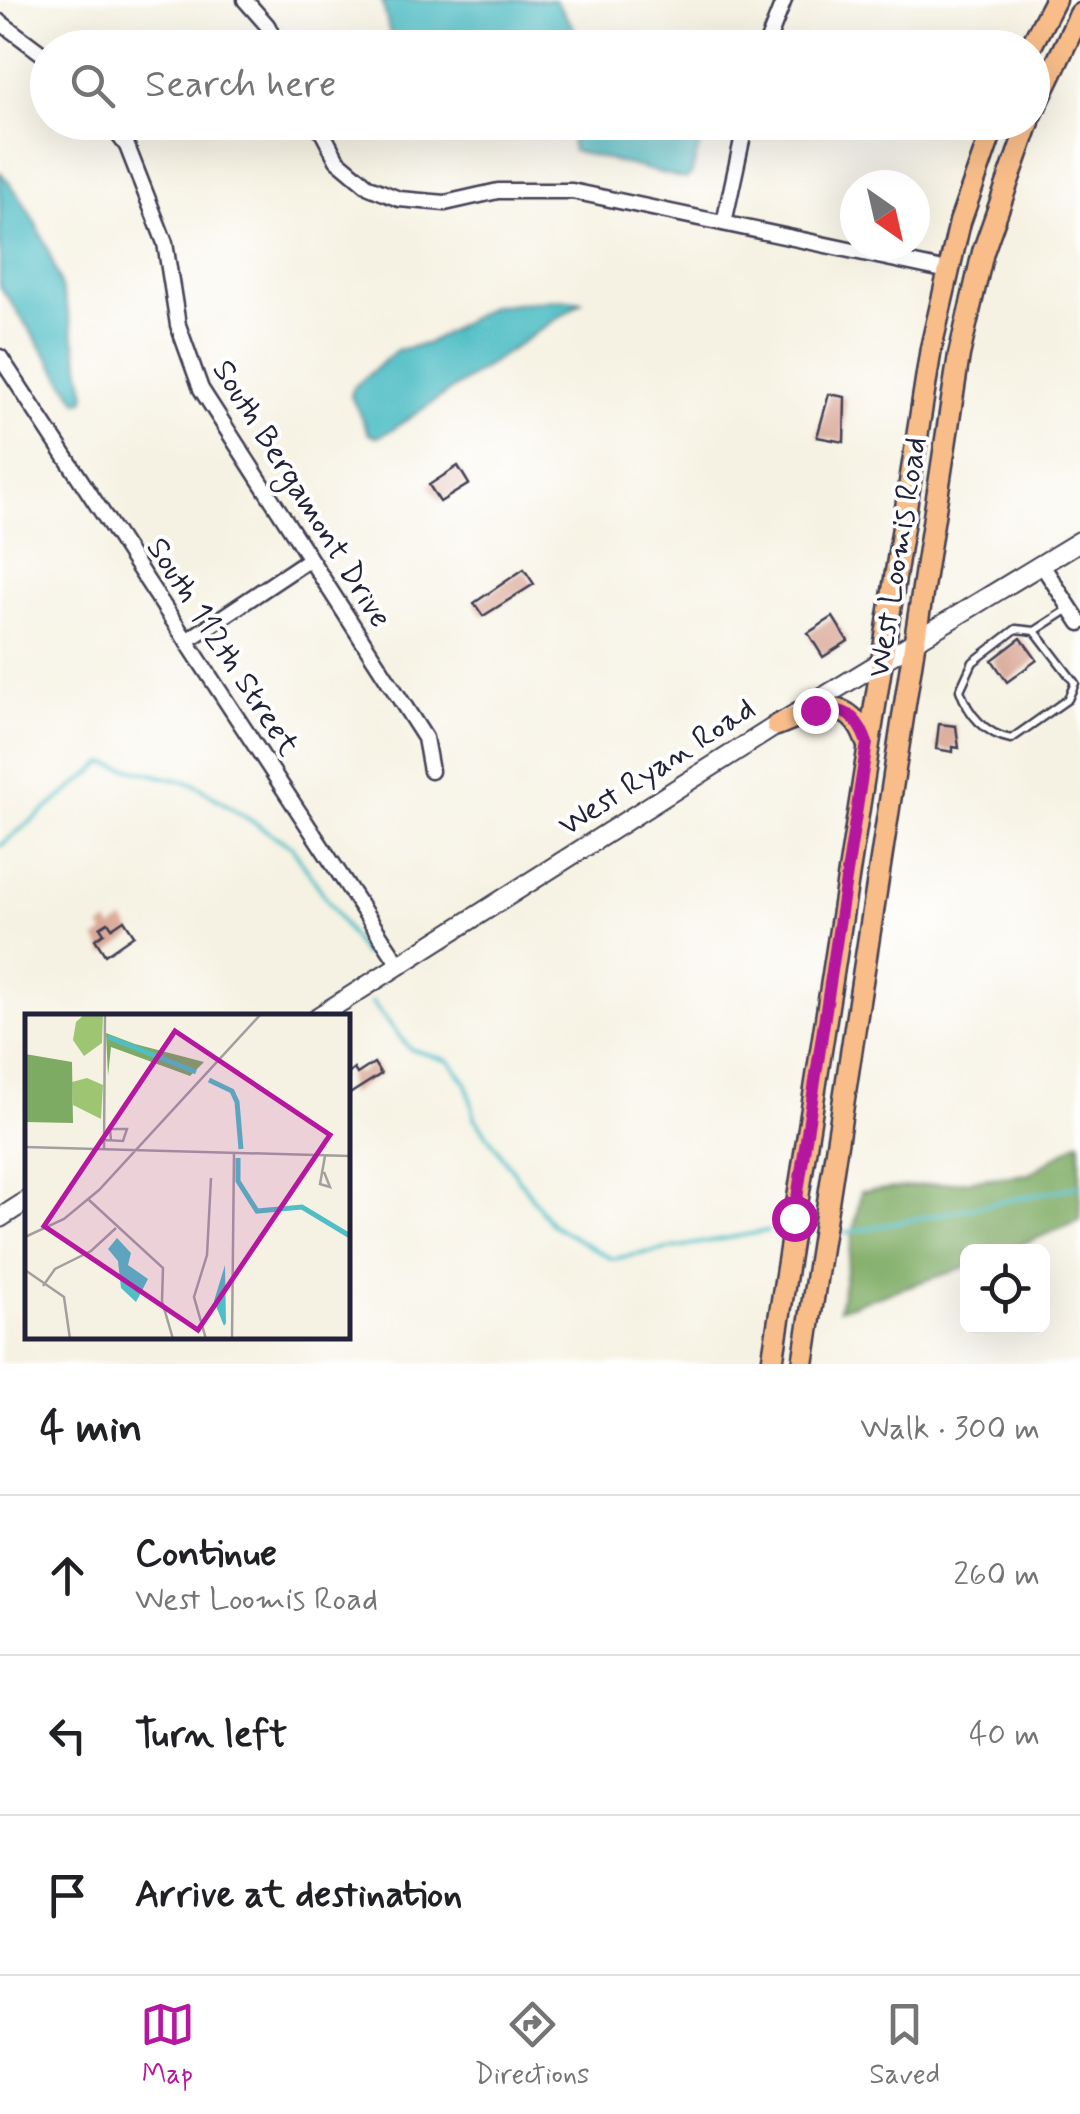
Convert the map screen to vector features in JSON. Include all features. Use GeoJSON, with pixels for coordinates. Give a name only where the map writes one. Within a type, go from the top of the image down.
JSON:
{"type":"FeatureCollection","features":[{"type":"Feature","properties":{"kind":"main road"},"geometry":{"type":"LineString","coordinates":[[1039,30],[1055,0]]}},
{"type":"Feature","properties":{"kind":"main road"},"geometry":{"type":"LineString","coordinates":[[1050,76],[1080,14]]}},
{"type":"Feature","properties":{"kind":"main road","name":"West Loomis Road"},"geometry":{"type":"LineString","coordinates":[[772,1364],[926,378],[960,222],[990,140]]}},
{"type":"Feature","properties":{"kind":"main road","name":"West Loomis Road"},"geometry":{"type":"LineString","coordinates":[[803,1364],[954,381],[983,252],[1023,140]]}},
{"type":"Feature","properties":{"kind":"main road"},"geometry":{"type":"LineString","coordinates":[[926,378],[954,381]]}},
{"type":"Feature","properties":{"kind":"main road"},"geometry":{"type":"LineString","coordinates":[[776,725],[815,710],[841,710],[860,723],[867,743]]}},
{"type":"Feature","properties":{"kind":"main road"},"geometry":{"type":"LineString","coordinates":[[817,1070],[847,1073]]}},
{"type":"Feature","properties":{"kind":"street"},"geometry":{"type":"LineString","coordinates":[[244,0],[270,30]]}},
{"type":"Feature","properties":{"kind":"street"},"geometry":{"type":"LineString","coordinates":[[772,30],[784,0]]}},
{"type":"Feature","properties":{"kind":"street"},"geometry":{"type":"LineString","coordinates":[[0,22],[30,44]]}},
{"type":"Feature","properties":{"kind":"street","name":"South Bergamont Drive"},"geometry":{"type":"LineString","coordinates":[[122,140],[165,243],[178,325],[201,390],[425,738],[431,772]]}},
{"type":"Feature","properties":{"kind":"street"},"geometry":{"type":"LineString","coordinates":[[327,140],[337,160],[369,187],[398,199],[445,204],[498,191],[572,191],[948,271]]}},
{"type":"Feature","properties":{"kind":"street"},"geometry":{"type":"LineString","coordinates":[[724,222],[742,140]]}},
{"type":"Feature","properties":{"kind":"street","name":"South 112th Street"},"geometry":{"type":"LineString","coordinates":[[0,357],[400,966]]}},
{"type":"Feature","properties":{"kind":"street","name":"West Ryan Road"},"geometry":{"type":"LineString","coordinates":[[322,1014],[776,725],[1080,541]]}},
{"type":"Feature","properties":{"kind":"street"},"geometry":{"type":"LineString","coordinates":[[188,640],[308,560]]}},
{"type":"Feature","properties":{"kind":"street"},"geometry":{"type":"LineString","coordinates":[[1042,565],[1080,624]]}},
{"type":"Feature","properties":{"kind":"street"},"geometry":{"type":"LineString","coordinates":[[0,1218],[25,1202]]}},
{"type":"Feature","properties":{"kind":"lane"},"geometry":{"type":"LineString","coordinates":[[1035,631],[1075,683],[1068,699],[1011,739],[995,736],[966,708],[960,690],[973,662],[1016,629],[1035,631],[1070,608]]}},
{"type":"Feature","properties":{"kind":"green space"},"geometry":{"type":"Polygon","coordinates":[[[1080,1141],[1080,1221],[1022,1244],[960,1244],[960,1269],[839,1309],[861,1192],[1029,1174],[1080,1141]]]}},
{"type":"Feature","properties":{"kind":"water"},"geometry":{"type":"Polygon","coordinates":[[[382,0],[555,0],[575,30],[389,30],[382,0]]]}},
{"type":"Feature","properties":{"kind":"water"},"geometry":{"type":"Polygon","coordinates":[[[571,140],[701,140],[691,175],[685,179],[573,151],[571,140]]]}},
{"type":"Feature","properties":{"kind":"water"},"geometry":{"type":"Polygon","coordinates":[[[0,172],[35,221],[58,277],[86,394],[84,400],[78,402],[0,286],[0,172]]]}},
{"type":"Feature","properties":{"kind":"water"},"geometry":{"type":"Polygon","coordinates":[[[560,299],[582,302],[393,429],[378,437],[369,434],[351,396],[353,388],[397,350],[426,344],[492,306],[560,299]]]}},
{"type":"Feature","properties":{"kind":"building"},"geometry":{"type":"Polygon","coordinates":[[[829,394],[845,397],[844,442],[817,437],[829,394]]]}},
{"type":"Feature","properties":{"kind":"building"},"geometry":{"type":"Polygon","coordinates":[[[458,466],[469,484],[440,502],[429,485],[458,466]]]}},
{"type":"Feature","properties":{"kind":"building"},"geometry":{"type":"Polygon","coordinates":[[[524,569],[534,584],[483,616],[474,603],[524,569]]]}},
{"type":"Feature","properties":{"kind":"building"},"geometry":{"type":"Polygon","coordinates":[[[833,617],[848,641],[823,657],[808,633],[833,617]]]}},
{"type":"Feature","properties":{"kind":"building"},"geometry":{"type":"Polygon","coordinates":[[[1021,638],[1037,660],[1007,682],[992,660],[1021,638]]]}},
{"type":"Feature","properties":{"kind":"building"},"geometry":{"type":"Polygon","coordinates":[[[939,724],[956,726],[959,748],[953,747],[953,752],[936,749],[939,724]]]}},
{"type":"Feature","properties":{"kind":"building"},"geometry":{"type":"Polygon","coordinates":[[[124,920],[134,935],[105,955],[95,939],[104,933],[100,927],[108,922],[112,928],[124,920]]]}},
{"type":"Feature","properties":{"kind":"building"},"geometry":{"type":"Polygon","coordinates":[[[374,1063],[381,1074],[350,1094],[350,1072],[354,1069],[357,1074],[374,1063]]]}},
{"type":"Feature","properties":{"kind":"waterway"},"geometry":{"type":"LineString","coordinates":[[0,846],[104,763],[194,784],[292,847],[364,955]]}},
{"type":"Feature","properties":{"kind":"waterway"},"geometry":{"type":"LineString","coordinates":[[372,1002],[410,1049],[449,1061],[467,1084],[475,1118],[551,1224],[612,1259],[767,1231]]}},
{"type":"Feature","properties":{"kind":"waterway"},"geometry":{"type":"LineString","coordinates":[[844,1233],[1080,1186]]}},
{"type":"Feature","properties":{"kind":"route"},"geometry":{"type":"LineString","coordinates":[[794,1218],[867,743],[860,723],[848,712],[832,708],[815,710]]}}]}
